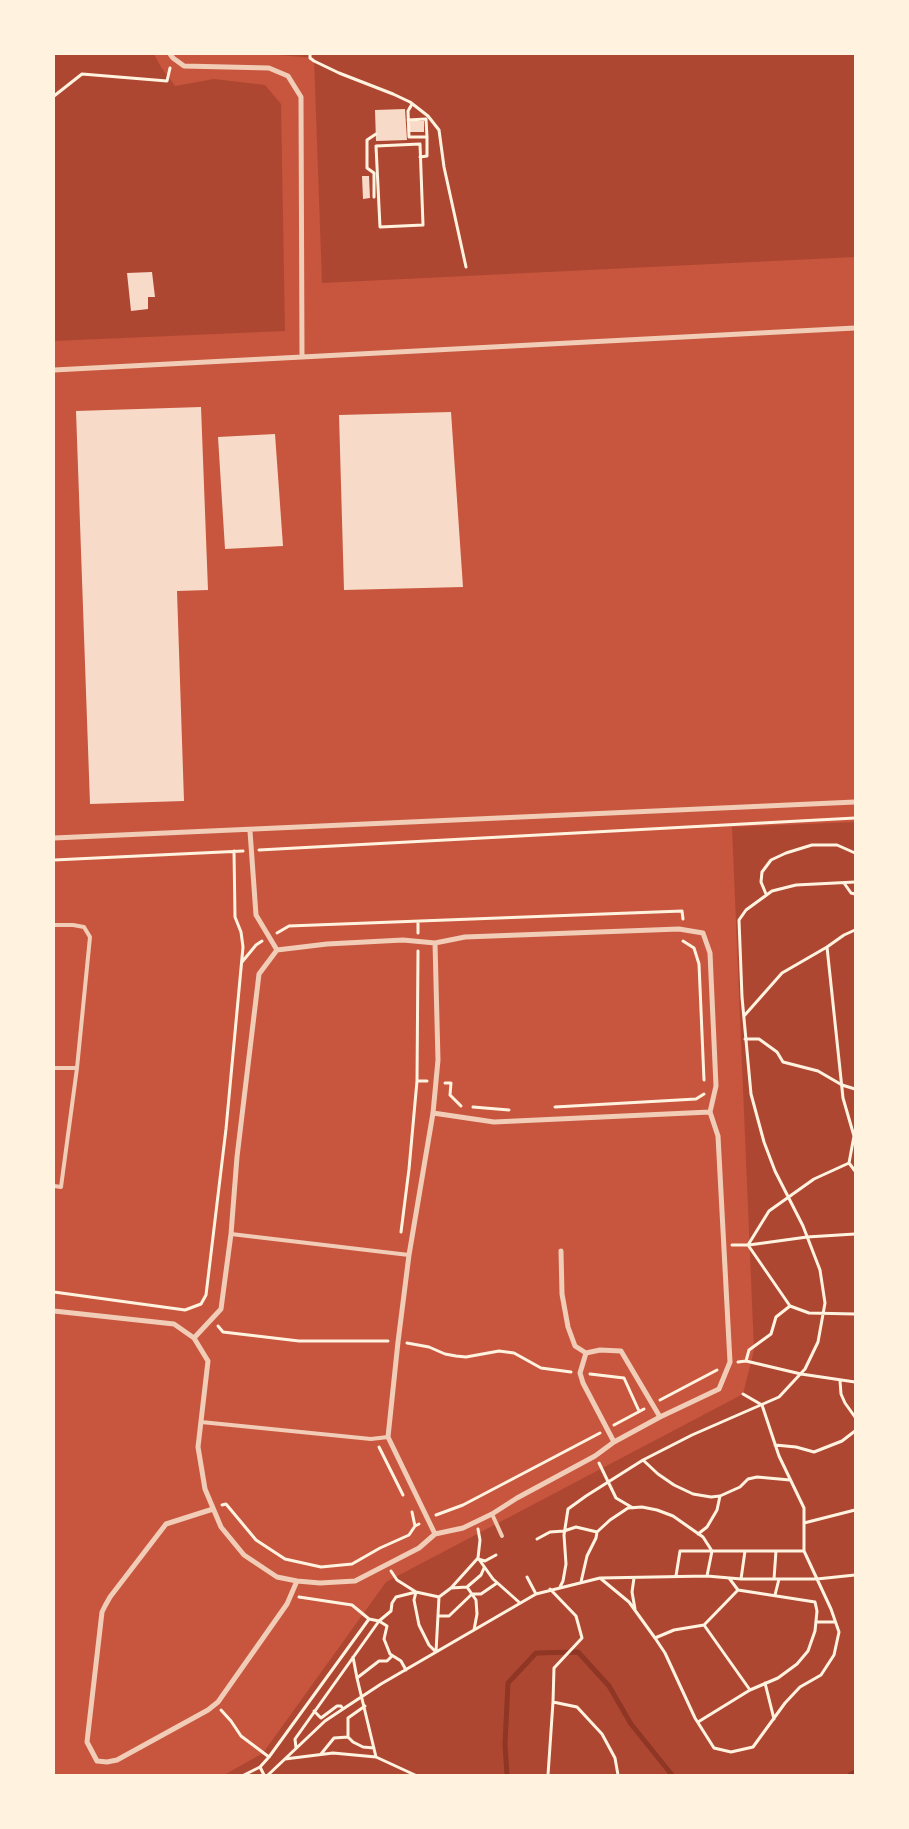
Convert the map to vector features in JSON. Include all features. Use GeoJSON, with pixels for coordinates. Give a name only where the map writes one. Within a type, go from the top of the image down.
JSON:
{"type":"FeatureCollection","features":[{"type":"Feature","properties":{"kind":"street"},"geometry":{"type":"LineString","coordinates":[[171,56],[184,66],[268,68],[288,76],[301,97],[302,357]]}},
{"type":"Feature","properties":{"kind":"street"},"geometry":{"type":"LineString","coordinates":[[54,370],[855,328]]}},
{"type":"Feature","properties":{"kind":"street"},"geometry":{"type":"LineString","coordinates":[[54,838],[855,802]]}},
{"type":"Feature","properties":{"kind":"street"},"geometry":{"type":"LineString","coordinates":[[250,830],[256,915],[277,950]]}},
{"type":"Feature","properties":{"kind":"street"},"geometry":{"type":"LineString","coordinates":[[54,1311],[174,1324],[194,1338],[208,1361],[198,1447],[205,1489],[213,1509],[221,1527],[244,1555],[277,1577],[298,1581],[320,1583],[354,1581],[419,1548],[435,1534],[463,1528],[492,1514],[517,1498],[596,1456],[614,1442],[660,1417],[719,1389],[730,1362],[718,1136],[710,1112],[716,1086],[710,953],[703,933],[683,929],[464,937],[435,943],[404,940],[327,944],[277,950],[258,974],[237,1157],[231,1234],[221,1309],[194,1338]]}},
{"type":"Feature","properties":{"kind":"street"},"geometry":{"type":"LineString","coordinates":[[435,943],[438,1060],[436,1082],[433,1113],[409,1254],[388,1437],[435,1534]]}},
{"type":"Feature","properties":{"kind":"street"},"geometry":{"type":"LineString","coordinates":[[433,1113],[494,1122],[710,1112]]}},
{"type":"Feature","properties":{"kind":"street"},"geometry":{"type":"LineString","coordinates":[[560,1251],[562,1294],[568,1327],[576,1346],[586,1353],[600,1350],[621,1351],[660,1417]]}},
{"type":"Feature","properties":{"kind":"street"},"geometry":{"type":"LineString","coordinates":[[586,1353],[580,1373],[583,1384],[614,1442]]}},
{"type":"Feature","properties":{"kind":"street"},"geometry":{"type":"LineString","coordinates":[[213,1509],[166,1524],[110,1597],[102,1612],[86,1742],[97,1761],[117,1760],[215,1705],[291,1596],[298,1581]]}},
{"type":"Feature","properties":{"kind":"lane"},"geometry":{"type":"LineString","coordinates":[[54,925],[84,927],[90,937],[77,1068],[60,1187],[54,1186]]}},
{"type":"Feature","properties":{"kind":"lane"},"geometry":{"type":"LineString","coordinates":[[54,1068],[77,1068]]}},
{"type":"Feature","properties":{"kind":"lane"},"geometry":{"type":"LineString","coordinates":[[231,1234],[409,1254]]}},
{"type":"Feature","properties":{"kind":"lane"},"geometry":{"type":"LineString","coordinates":[[201,1422],[371,1439],[388,1437]]}},
{"type":"Feature","properties":{"kind":"lane"},"geometry":{"type":"LineString","coordinates":[[492,1514],[502,1536]]}},
{"type":"Feature","properties":{"kind":"path"},"geometry":{"type":"LineString","coordinates":[[310,54],[310,58],[314,61],[393,94],[412,104],[428,116],[439,130],[444,166],[466,267]]}},
{"type":"Feature","properties":{"kind":"path"},"geometry":{"type":"LineString","coordinates":[[54,96],[82,74],[167,81],[171,56]]}},
{"type":"Feature","properties":{"kind":"path"},"geometry":{"type":"LineString","coordinates":[[412,104],[408,111],[409,137],[427,137]]}},
{"type":"Feature","properties":{"kind":"path"},"geometry":{"type":"LineString","coordinates":[[408,120],[426,119],[427,156],[420,157]]}},
{"type":"Feature","properties":{"kind":"path"},"geometry":{"type":"LineString","coordinates":[[376,134],[367,140],[368,168],[376,173]]}},
{"type":"Feature","properties":{"kind":"path"},"geometry":{"type":"LineString","coordinates":[[420,144],[420,157],[424,225],[380,227],[376,146],[420,144]]}},
{"type":"Feature","properties":{"kind":"path"},"geometry":{"type":"LineString","coordinates":[[374,197],[376,173]]}},
{"type":"Feature","properties":{"kind":"path"},"geometry":{"type":"LineString","coordinates":[[54,860],[855,818]]}},
{"type":"Feature","properties":{"kind":"path"},"geometry":{"type":"LineString","coordinates":[[766,894],[761,882],[762,872],[772,860],[786,852],[812,845],[837,846],[855,853]]}},
{"type":"Feature","properties":{"kind":"path"},"geometry":{"type":"LineString","coordinates":[[54,1292],[185,1310],[201,1304],[206,1295],[226,1129],[243,947],[236,917],[234,851]]}},
{"type":"Feature","properties":{"kind":"path"},"geometry":{"type":"LineString","coordinates":[[560,1587],[566,1564],[564,1531],[568,1510],[607,1482],[643,1460],[692,1435],[779,1396],[805,1369],[818,1342],[825,1303],[820,1270],[807,1237],[775,1171],[764,1142],[751,1094],[743,1016],[739,920],[746,910],[772,890],[796,885],[855,882]]}},
{"type":"Feature","properties":{"kind":"path"},"geometry":{"type":"LineString","coordinates":[[844,883],[851,893],[855,894]]}},
{"type":"Feature","properties":{"kind":"path"},"geometry":{"type":"LineString","coordinates":[[242,962],[256,945],[289,926],[682,911],[683,940],[694,948],[699,964],[704,1085]]}},
{"type":"Feature","properties":{"kind":"path"},"geometry":{"type":"LineString","coordinates":[[418,922],[417,1080],[450,1083],[450,1095],[460,1106],[513,1110]]}},
{"type":"Feature","properties":{"kind":"path"},"geometry":{"type":"LineString","coordinates":[[743,1016],[782,973],[855,930]]}},
{"type":"Feature","properties":{"kind":"path"},"geometry":{"type":"LineString","coordinates":[[827,947],[843,1098],[854,1136],[848,1163]]}},
{"type":"Feature","properties":{"kind":"path"},"geometry":{"type":"LineString","coordinates":[[745,1039],[759,1039],[778,1052],[783,1062],[818,1071],[842,1085],[855,1089]]}},
{"type":"Feature","properties":{"kind":"path"},"geometry":{"type":"LineString","coordinates":[[551,1108],[696,1099],[705,1093]]}},
{"type":"Feature","properties":{"kind":"path"},"geometry":{"type":"LineString","coordinates":[[696,1099],[701,1103],[701,1112]]}},
{"type":"Feature","properties":{"kind":"path"},"geometry":{"type":"LineString","coordinates":[[748,1245],[769,1211],[814,1179],[848,1163]]}},
{"type":"Feature","properties":{"kind":"path"},"geometry":{"type":"LineString","coordinates":[[848,1163],[855,1171]]}},
{"type":"Feature","properties":{"kind":"path"},"geometry":{"type":"LineString","coordinates":[[724,1245],[748,1245],[807,1237],[855,1234]]}},
{"type":"Feature","properties":{"kind":"path"},"geometry":{"type":"LineString","coordinates":[[748,1245],[790,1306],[808,1313],[855,1314]]}},
{"type":"Feature","properties":{"kind":"path"},"geometry":{"type":"LineString","coordinates":[[746,1361],[749,1350],[771,1334],[776,1317],[790,1306]]}},
{"type":"Feature","properties":{"kind":"path"},"geometry":{"type":"LineString","coordinates":[[730,1362],[746,1361],[801,1374],[855,1382]]}},
{"type":"Feature","properties":{"kind":"path"},"geometry":{"type":"LineString","coordinates":[[213,1509],[226,1504],[256,1540],[285,1559],[322,1567],[352,1564],[380,1548],[409,1535],[415,1526],[445,1511],[464,1505],[717,1370],[718,1362]]}},
{"type":"Feature","properties":{"kind":"path"},"geometry":{"type":"LineString","coordinates":[[580,1373],[624,1378],[639,1412]]}},
{"type":"Feature","properties":{"kind":"path"},"geometry":{"type":"LineString","coordinates":[[840,1381],[844,1403],[855,1417]]}},
{"type":"Feature","properties":{"kind":"path"},"geometry":{"type":"LineString","coordinates":[[600,1578],[629,1602],[656,1638],[698,1722],[714,1748],[732,1752],[753,1747],[800,1687],[821,1675],[834,1655],[838,1632],[836,1622],[804,1551],[804,1508],[775,1444],[762,1405],[743,1394]]}},
{"type":"Feature","properties":{"kind":"path"},"geometry":{"type":"LineString","coordinates":[[775,1444],[814,1452],[842,1441],[855,1432]]}},
{"type":"Feature","properties":{"kind":"path"},"geometry":{"type":"LineString","coordinates":[[596,1456],[616,1498],[633,1508]]}},
{"type":"Feature","properties":{"kind":"path"},"geometry":{"type":"LineString","coordinates":[[643,1460],[658,1474],[693,1494],[711,1497],[720,1496],[740,1487],[748,1479],[757,1477],[790,1480]]}},
{"type":"Feature","properties":{"kind":"path"},"geometry":{"type":"LineString","coordinates":[[698,1534],[707,1527],[717,1510],[720,1496]]}},
{"type":"Feature","properties":{"kind":"path"},"geometry":{"type":"LineString","coordinates":[[581,1582],[587,1556],[597,1532],[610,1520],[628,1508],[642,1507],[672,1516],[703,1537],[712,1551],[707,1576]]}},
{"type":"Feature","properties":{"kind":"path"},"geometry":{"type":"LineString","coordinates":[[804,1523],[855,1510]]}},
{"type":"Feature","properties":{"kind":"path"},"geometry":{"type":"LineString","coordinates":[[439,1597],[478,1558],[480,1540],[477,1521]]}},
{"type":"Feature","properties":{"kind":"path"},"geometry":{"type":"LineString","coordinates":[[536,1539],[550,1532],[564,1531],[576,1527],[597,1532]]}},
{"type":"Feature","properties":{"kind":"path"},"geometry":{"type":"LineString","coordinates":[[676,1576],[680,1551],[804,1551]]}},
{"type":"Feature","properties":{"kind":"path"},"geometry":{"type":"LineString","coordinates":[[741,1579],[745,1551]]}},
{"type":"Feature","properties":{"kind":"path"},"geometry":{"type":"LineString","coordinates":[[775,1596],[776,1551]]}},
{"type":"Feature","properties":{"kind":"path"},"geometry":{"type":"LineString","coordinates":[[478,1558],[485,1561],[496,1555]]}},
{"type":"Feature","properties":{"kind":"path"},"geometry":{"type":"LineString","coordinates":[[478,1558],[497,1583],[520,1604]]}},
{"type":"Feature","properties":{"kind":"path"},"geometry":{"type":"LineString","coordinates":[[386,1566],[398,1580],[416,1592],[439,1597]]}},
{"type":"Feature","properties":{"kind":"path"},"geometry":{"type":"LineString","coordinates":[[450,1588],[467,1587],[481,1575],[484,1568]]}},
{"type":"Feature","properties":{"kind":"path"},"geometry":{"type":"LineString","coordinates":[[268,1775],[325,1721],[343,1709],[536,1594],[550,1589],[600,1578],[707,1576],[741,1579],[817,1579],[855,1575]]}},
{"type":"Feature","properties":{"kind":"path"},"geometry":{"type":"LineString","coordinates":[[526,1577],[536,1594]]}},
{"type":"Feature","properties":{"kind":"path"},"geometry":{"type":"LineString","coordinates":[[634,1578],[632,1592],[636,1612]]}},
{"type":"Feature","properties":{"kind":"path"},"geometry":{"type":"LineString","coordinates":[[698,1722],[750,1690],[778,1678],[797,1664],[808,1651],[815,1631],[817,1611],[815,1602],[738,1590],[728,1578]]}},
{"type":"Feature","properties":{"kind":"path"},"geometry":{"type":"LineString","coordinates":[[439,1616],[449,1616],[472,1594],[481,1594],[497,1583]]}},
{"type":"Feature","properties":{"kind":"path"},"geometry":{"type":"LineString","coordinates":[[467,1587],[476,1600],[477,1614],[474,1630]]}},
{"type":"Feature","properties":{"kind":"path"},"geometry":{"type":"LineString","coordinates":[[548,1775],[554,1668],[582,1638],[576,1616],[550,1589]]}},
{"type":"Feature","properties":{"kind":"path"},"geometry":{"type":"LineString","coordinates":[[656,1638],[674,1630],[704,1625],[738,1590]]}},
{"type":"Feature","properties":{"kind":"path"},"geometry":{"type":"LineString","coordinates":[[296,1749],[295,1739],[379,1621],[391,1611],[392,1602],[396,1597],[416,1592]]}},
{"type":"Feature","properties":{"kind":"path"},"geometry":{"type":"LineString","coordinates":[[416,1592],[414,1600],[419,1625],[429,1645],[436,1652]]}},
{"type":"Feature","properties":{"kind":"path"},"geometry":{"type":"LineString","coordinates":[[291,1596],[352,1605],[369,1618],[387,1626],[384,1640],[392,1656],[401,1661],[406,1670]]}},
{"type":"Feature","properties":{"kind":"path"},"geometry":{"type":"LineString","coordinates":[[436,1652],[439,1597]]}},
{"type":"Feature","properties":{"kind":"path"},"geometry":{"type":"LineString","coordinates":[[244,1775],[260,1767],[268,1757],[369,1618]]}},
{"type":"Feature","properties":{"kind":"path"},"geometry":{"type":"LineString","coordinates":[[816,1622],[836,1622]]}},
{"type":"Feature","properties":{"kind":"path"},"geometry":{"type":"LineString","coordinates":[[704,1625],[750,1690]]}},
{"type":"Feature","properties":{"kind":"path"},"geometry":{"type":"LineString","coordinates":[[357,1678],[379,1661],[387,1661],[392,1656]]}},
{"type":"Feature","properties":{"kind":"path"},"geometry":{"type":"LineString","coordinates":[[353,1657],[376,1757]]}},
{"type":"Feature","properties":{"kind":"path"},"geometry":{"type":"LineString","coordinates":[[765,1683],[774,1719]]}},
{"type":"Feature","properties":{"kind":"path"},"geometry":{"type":"LineString","coordinates":[[553,1702],[577,1707],[602,1734],[615,1758],[618,1775]]}},
{"type":"Feature","properties":{"kind":"path"},"geometry":{"type":"LineString","coordinates":[[215,1705],[231,1721],[241,1736],[268,1757]]}},
{"type":"Feature","properties":{"kind":"path"},"geometry":{"type":"LineString","coordinates":[[314,1711],[321,1718],[338,1706],[341,1706],[343,1709]]}},
{"type":"Feature","properties":{"kind":"path"},"geometry":{"type":"LineString","coordinates":[[364,1706],[348,1718],[348,1737],[363,1747],[374,1748]]}},
{"type":"Feature","properties":{"kind":"path"},"geometry":{"type":"LineString","coordinates":[[321,1754],[334,1738],[348,1737]]}},
{"type":"Feature","properties":{"kind":"path"},"geometry":{"type":"LineString","coordinates":[[285,1759],[333,1753],[376,1757],[415,1775]]}},
{"type":"Feature","properties":{"kind":"path"},"geometry":{"type":"LineString","coordinates":[[260,1767],[264,1775]]}},
{"type":"Feature","properties":{"kind":"shaded area"},"geometry":{"type":"Polygon","coordinates":[[[54,54],[154,54],[175,86],[214,79],[265,85],[281,104],[285,331],[54,341],[54,54]]]}},
{"type":"Feature","properties":{"kind":"shaded area"},"geometry":{"type":"Polygon","coordinates":[[[267,54],[855,54],[855,257],[322,283],[314,58],[267,54]]]}},
{"type":"Feature","properties":{"kind":"shaded area"},"geometry":{"type":"Polygon","coordinates":[[[855,822],[855,1775],[224,1775],[263,1753],[386,1582],[743,1394],[754,1350],[732,827],[855,822]]]}},
{"type":"Feature","properties":{"kind":"building"},"geometry":{"type":"Polygon","coordinates":[[[405,109],[407,140],[376,141],[375,110],[405,109]]]}},
{"type":"Feature","properties":{"kind":"building"},"geometry":{"type":"Polygon","coordinates":[[[410,121],[424,121],[424,132],[410,132],[410,121]]]}},
{"type":"Feature","properties":{"kind":"building"},"geometry":{"type":"Polygon","coordinates":[[[362,176],[369,176],[370,198],[363,199],[362,176]]]}},
{"type":"Feature","properties":{"kind":"building"},"geometry":{"type":"Polygon","coordinates":[[[152,272],[155,297],[148,297],[148,309],[131,311],[127,273],[152,272]]]}},
{"type":"Feature","properties":{"kind":"building"},"geometry":{"type":"Polygon","coordinates":[[[201,407],[208,590],[177,591],[184,801],[90,804],[76,411],[201,407]]]}},
{"type":"Feature","properties":{"kind":"building"},"geometry":{"type":"Polygon","coordinates":[[[451,412],[463,587],[344,590],[339,415],[451,412]]]}},
{"type":"Feature","properties":{"kind":"building"},"geometry":{"type":"Polygon","coordinates":[[[275,434],[283,546],[225,549],[218,437],[275,434]]]}},
{"type":"Feature","properties":{"kind":"waterway"},"geometry":{"type":"LineString","coordinates":[[507,1775],[505,1744],[508,1683],[536,1653],[578,1652],[609,1686],[631,1724],[672,1775]]}},
{"type":"Feature","properties":{"kind":"waterway"},"geometry":{"type":"LineString","coordinates":[[850,1775],[855,1772]]}}]}
